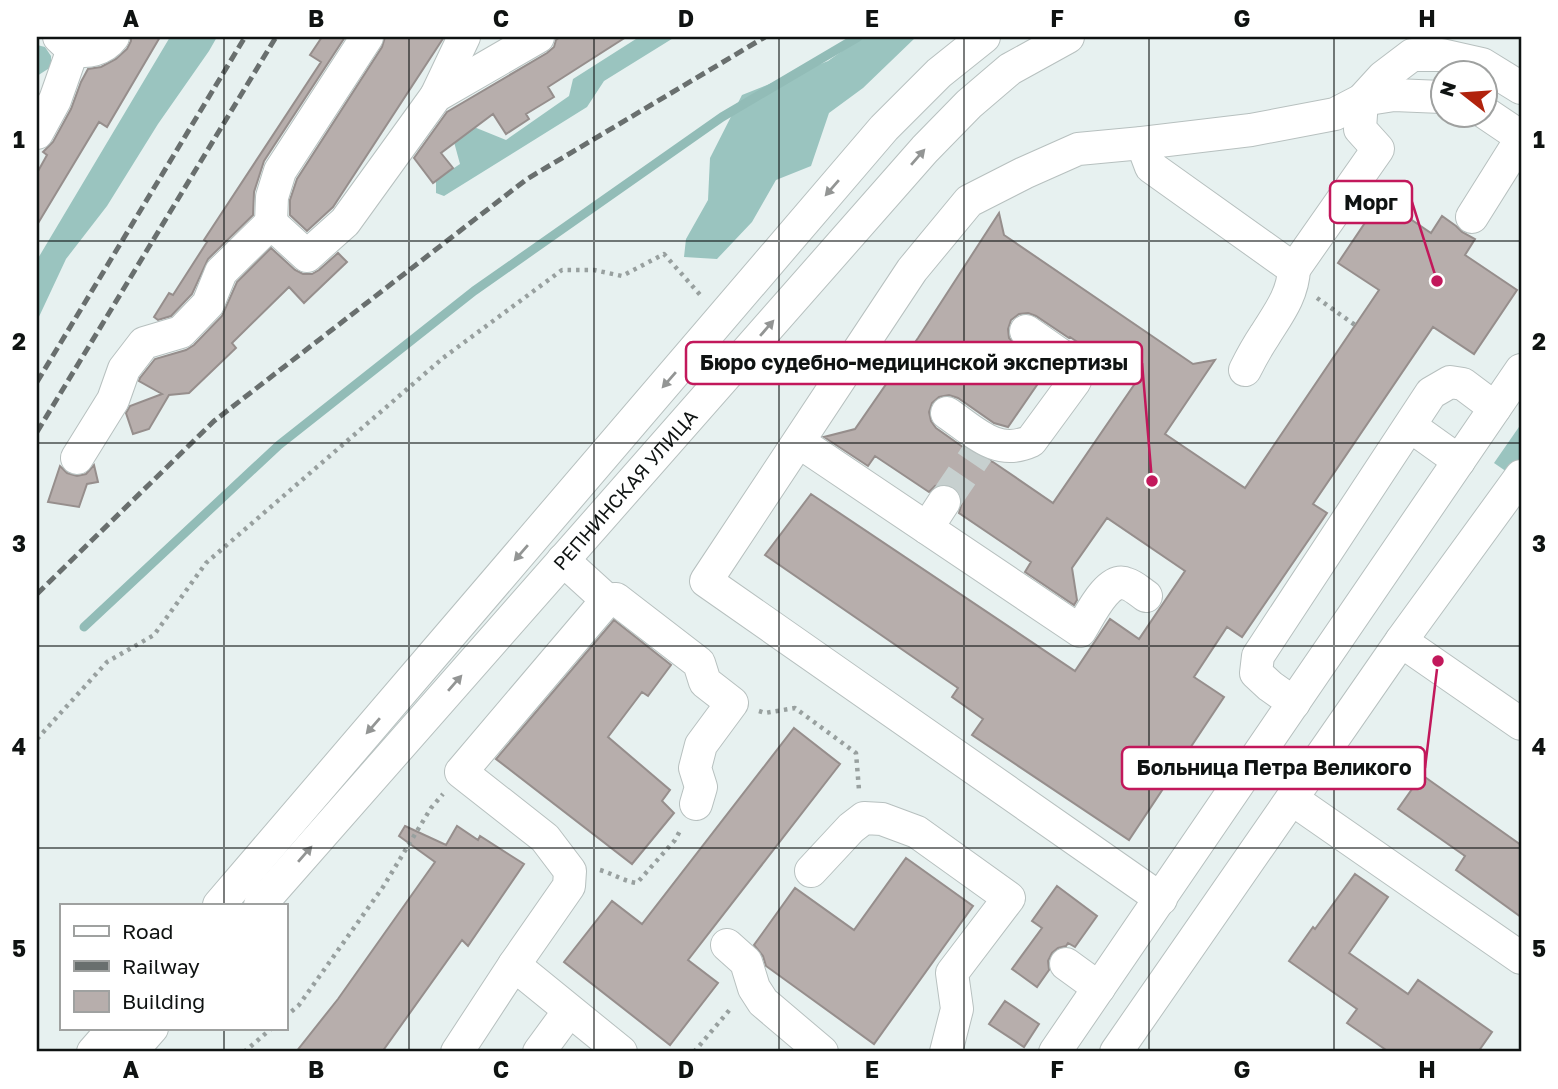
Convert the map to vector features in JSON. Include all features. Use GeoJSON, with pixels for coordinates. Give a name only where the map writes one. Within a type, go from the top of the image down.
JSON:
{"type":"FeatureCollection","features":[{"type":"Feature","properties":{"kind":"street"},"geometry":{"type":"LineString","coordinates":[[37,133],[55,100],[66,43],[92,52],[113,37]]}},
{"type":"Feature","properties":{"kind":"street"},"geometry":{"type":"LineString","coordinates":[[77,458],[113,400],[124,369],[144,343],[181,332],[208,304],[221,272],[271,223],[271,198],[280,171],[367,37]]}},
{"type":"Feature","properties":{"kind":"street"},"geometry":{"type":"LineString","coordinates":[[271,223],[307,256],[345,222],[436,96],[464,37]]}},
{"type":"Feature","properties":{"kind":"street"},"geometry":{"type":"LineString","coordinates":[[436,96],[538,37]]}},
{"type":"Feature","properties":{"kind":"street","name":"РЕПНИНСКАЯ УЛИЦА"},"geometry":{"type":"LineString","coordinates":[[220,904],[884,128],[939,74],[984,37]]}},
{"type":"Feature","properties":{"kind":"street","name":"РЕПНИНСКАЯ УЛИЦА"},"geometry":{"type":"LineString","coordinates":[[261,904],[925,149],[969,104],[1010,69],[1068,37]]}},
{"type":"Feature","properties":{"kind":"street"},"geometry":{"type":"LineString","coordinates":[[1245,370],[1288,298],[1294,275],[1378,149],[1360,129],[1362,100],[1383,77],[1412,55],[1442,55],[1482,64],[1521,88]]}},
{"type":"Feature","properties":{"kind":"street"},"geometry":{"type":"LineString","coordinates":[[1161,899],[706,580],[912,270],[969,201],[1078,149],[1251,130],[1335,114],[1362,100],[1394,95],[1428,96]]}},
{"type":"Feature","properties":{"kind":"street"},"geometry":{"type":"LineString","coordinates":[[1472,217],[1521,138],[1498,121]]}},
{"type":"Feature","properties":{"kind":"street"},"geometry":{"type":"LineString","coordinates":[[1142,143],[1151,167],[1294,275]]}},
{"type":"Feature","properties":{"kind":"street"},"geometry":{"type":"LineString","coordinates":[[947,412],[982,446],[994,444],[1009,447],[1031,442],[1074,382],[1072,363],[1026,331]]}},
{"type":"Feature","properties":{"kind":"street"},"geometry":{"type":"LineString","coordinates":[[1055,1052],[1521,370]]}},
{"type":"Feature","properties":{"kind":"street"},"geometry":{"type":"LineString","coordinates":[[1294,703],[1256,673],[1258,656],[1431,393],[1450,382],[1463,384],[1495,408]]}},
{"type":"Feature","properties":{"kind":"street"},"geometry":{"type":"LineString","coordinates":[[1410,426],[1459,461]]}},
{"type":"Feature","properties":{"kind":"street"},"geometry":{"type":"LineString","coordinates":[[799,442],[935,515],[1080,631],[1107,589],[1116,583],[1125,582],[1146,596]]}},
{"type":"Feature","properties":{"kind":"street"},"geometry":{"type":"LineString","coordinates":[[1116,1052],[1401,641],[1518,485]]}},
{"type":"Feature","properties":{"kind":"street"},"geometry":{"type":"LineString","coordinates":[[563,560],[607,600]]}},
{"type":"Feature","properties":{"kind":"street"},"geometry":{"type":"LineString","coordinates":[[462,1051],[514,965],[569,886],[570,871],[545,838],[461,772],[607,600],[617,599],[699,663],[705,682],[732,703],[701,745],[695,768],[701,787],[696,804]]}},
{"type":"Feature","properties":{"kind":"street"},"geometry":{"type":"LineString","coordinates":[[1401,641],[1521,724]]}},
{"type":"Feature","properties":{"kind":"street"},"geometry":{"type":"LineString","coordinates":[[1293,799],[1521,958]]}},
{"type":"Feature","properties":{"kind":"street"},"geometry":{"type":"LineString","coordinates":[[811,872],[850,828],[864,818],[882,819],[917,832],[1009,898],[952,973],[957,1009],[946,1052]]}},
{"type":"Feature","properties":{"kind":"street"},"geometry":{"type":"LineString","coordinates":[[727,945],[746,962],[754,988],[763,1002],[820,1052]]}},
{"type":"Feature","properties":{"kind":"street"},"geometry":{"type":"LineString","coordinates":[[1066,964],[1099,988]]}},
{"type":"Feature","properties":{"kind":"street"},"geometry":{"type":"LineString","coordinates":[[514,965],[621,1052]]}},
{"type":"Feature","properties":{"kind":"street"},"geometry":{"type":"LineString","coordinates":[[539,1052],[569,1012]]}},
{"type":"Feature","properties":{"kind":"street"},"geometry":{"type":"LineString","coordinates":[[93,1052],[112,1030]]}},
{"type":"Feature","properties":{"kind":"street"},"geometry":{"type":"LineString","coordinates":[[131,1052],[150,1030]]}},
{"type":"Feature","properties":{"kind":"path"},"geometry":{"type":"LineString","coordinates":[[37,739],[107,662],[155,635],[206,563],[443,358],[562,270],[594,270],[622,276],[664,254],[708,303]]}},
{"type":"Feature","properties":{"kind":"path"},"geometry":{"type":"LineString","coordinates":[[1294,275],[1355,325]]}},
{"type":"Feature","properties":{"kind":"path"},"geometry":{"type":"LineString","coordinates":[[732,703],[765,713],[795,708],[856,753],[864,818]]}},
{"type":"Feature","properties":{"kind":"path"},"geometry":{"type":"LineString","coordinates":[[287,1015],[299,1005],[383,887],[431,808],[461,772]]}},
{"type":"Feature","properties":{"kind":"path"},"geometry":{"type":"LineString","coordinates":[[570,871],[594,868],[613,874],[626,882],[637,883],[675,840],[696,804]]}},
{"type":"Feature","properties":{"kind":"path"},"geometry":{"type":"LineString","coordinates":[[694,1052],[736,1002],[754,988]]}},
{"type":"Feature","properties":{"kind":"path"},"geometry":{"type":"LineString","coordinates":[[244,1052],[270,1030]]}},
{"type":"Feature","properties":{"kind":"shaded area"},"geometry":{"type":"Polygon","coordinates":[[[170,37],[217,37],[107,206],[66,259],[37,321],[37,260],[170,37]]]}},
{"type":"Feature","properties":{"kind":"shaded area"},"geometry":{"type":"Polygon","coordinates":[[[639,37],[675,37],[604,81],[587,107],[444,196],[436,193],[436,180],[460,164],[454,142],[474,127],[506,140],[569,96],[573,79],[639,37]]]}},
{"type":"Feature","properties":{"kind":"shaded area"},"geometry":{"type":"Polygon","coordinates":[[[862,37],[916,37],[863,88],[829,113],[811,166],[776,180],[752,222],[717,259],[684,257],[686,239],[708,200],[710,158],[742,95],[828,61],[862,37]]]}},
{"type":"Feature","properties":{"kind":"shaded area"},"geometry":{"type":"Polygon","coordinates":[[[37,45],[45,47],[51,56],[51,67],[37,76],[37,45]]]}},
{"type":"Feature","properties":{"kind":"shaded area"},"geometry":{"type":"Polygon","coordinates":[[[1521,424],[1521,459],[1510,474],[1494,463],[1521,424]]]}},
{"type":"Feature","properties":{"kind":"building"},"geometry":{"type":"Polygon","coordinates":[[[131,37],[160,37],[107,127],[99,122],[37,225],[37,173],[47,155],[43,152],[53,142],[71,109],[88,69],[101,67],[116,59],[127,49],[131,37]]]}},
{"type":"Feature","properties":{"kind":"building"},"geometry":{"type":"Polygon","coordinates":[[[322,37],[345,37],[264,161],[254,192],[253,215],[208,259],[192,294],[171,316],[158,320],[154,317],[169,293],[173,295],[207,242],[204,240],[321,62],[310,55],[322,37]]]}},
{"type":"Feature","properties":{"kind":"building"},"geometry":{"type":"Polygon","coordinates":[[[385,37],[444,37],[333,207],[307,231],[290,215],[290,200],[297,179],[382,47],[385,37]]]}},
{"type":"Feature","properties":{"kind":"building"},"geometry":{"type":"Polygon","coordinates":[[[560,37],[626,37],[548,87],[554,97],[526,114],[529,119],[506,134],[493,114],[441,153],[453,168],[433,183],[414,158],[447,112],[547,53],[560,37]]]}},
{"type":"Feature","properties":{"kind":"building"},"geometry":{"type":"Polygon","coordinates":[[[1381,199],[1431,233],[1442,216],[1475,239],[1465,255],[1517,290],[1474,354],[1433,327],[1313,504],[1327,513],[1242,637],[1227,627],[1194,677],[1224,697],[1129,840],[972,735],[983,719],[952,697],[958,688],[765,555],[811,494],[1075,671],[1110,619],[1139,639],[1185,571],[1107,518],[1072,568],[1077,600],[1074,605],[1025,572],[1031,562],[959,513],[961,494],[955,487],[944,484],[935,486],[929,492],[875,456],[868,466],[824,437],[855,429],[999,213],[1004,235],[1193,364],[1215,360],[1165,434],[1245,488],[1379,290],[1338,263],[1381,199]],[[1019,314],[1011,320],[1009,338],[1048,369],[1008,427],[994,423],[958,398],[949,395],[939,397],[932,403],[929,412],[936,428],[967,450],[993,462],[1053,503],[1136,382],[1036,316],[1019,314]]]}},
{"type":"Feature","properties":{"kind":"building"},"geometry":{"type":"Polygon","coordinates":[[[271,248],[303,274],[312,274],[319,270],[338,253],[347,262],[304,303],[289,287],[232,343],[236,348],[189,393],[169,395],[149,429],[133,434],[126,413],[130,406],[162,394],[139,381],[140,378],[155,359],[194,345],[222,316],[237,282],[271,248]]]}},
{"type":"Feature","properties":{"kind":"building"},"geometry":{"type":"Polygon","coordinates":[[[94,465],[98,482],[87,484],[79,507],[48,502],[60,466],[67,473],[77,476],[86,474],[94,465]]]}},
{"type":"Feature","properties":{"kind":"building"},"geometry":{"type":"Polygon","coordinates":[[[614,620],[671,665],[648,696],[642,692],[608,737],[670,790],[662,801],[674,813],[632,864],[496,759],[614,620]]]}},
{"type":"Feature","properties":{"kind":"building"},"geometry":{"type":"Polygon","coordinates":[[[794,728],[840,764],[688,960],[718,983],[670,1045],[564,962],[612,901],[642,924],[794,728]]]}},
{"type":"Feature","properties":{"kind":"building"},"geometry":{"type":"Polygon","coordinates":[[[1422,775],[1521,845],[1521,917],[1456,870],[1465,856],[1398,809],[1422,775]]]}},
{"type":"Feature","properties":{"kind":"building"},"geometry":{"type":"Polygon","coordinates":[[[405,826],[446,845],[457,826],[478,840],[480,836],[524,864],[468,946],[462,940],[382,1052],[296,1052],[338,999],[435,862],[399,836],[405,826]]]}},
{"type":"Feature","properties":{"kind":"building"},"geometry":{"type":"Polygon","coordinates":[[[906,858],[973,906],[874,1044],[766,966],[763,956],[754,945],[795,888],[854,930],[906,858]]]}},
{"type":"Feature","properties":{"kind":"building"},"geometry":{"type":"Polygon","coordinates":[[[1355,874],[1388,897],[1349,953],[1408,994],[1418,980],[1492,1032],[1478,1052],[1389,1052],[1347,1023],[1357,1009],[1289,961],[1355,874]]]}},
{"type":"Feature","properties":{"kind":"building"},"geometry":{"type":"Polygon","coordinates":[[[1057,886],[1097,916],[1075,947],[1068,943],[1052,953],[1048,961],[1049,970],[1037,987],[1012,969],[1042,928],[1032,921],[1057,886]]]}},
{"type":"Feature","properties":{"kind":"building"},"geometry":{"type":"Polygon","coordinates":[[[1005,1001],[1039,1024],[1024,1047],[989,1024],[1005,1001]]]}},
{"type":"Feature","properties":{"kind":"waterway"},"geometry":{"type":"LineString","coordinates":[[84,627],[279,445],[474,291],[722,117],[858,37]]}},
{"type":"Feature","properties":{"kind":"tunnel"},"geometry":{"type":"LineString","coordinates":[[944,502],[978,452]]}},
{"type":"Feature","properties":{"kind":"railway"},"geometry":{"type":"LineString","coordinates":[[37,382],[245,37]]}},
{"type":"Feature","properties":{"kind":"railway"},"geometry":{"type":"LineString","coordinates":[[37,432],[276,37]]}},
{"type":"Feature","properties":{"kind":"railway"},"geometry":{"type":"LineString","coordinates":[[37,594],[214,421],[527,179],[765,37]]}},
{"type":"Feature","properties":{"kind":"place","name":"Морг"},"geometry":{"type":"Point","coordinates":[1437,281]}},
{"type":"Feature","properties":{"kind":"place","name":"Бюро судебно-медицинской экспертизы"},"geometry":{"type":"Point","coordinates":[1152,481]}},
{"type":"Feature","properties":{"kind":"place","name":"Больница Петра Великого"},"geometry":{"type":"Point","coordinates":[1438,661]}}]}
